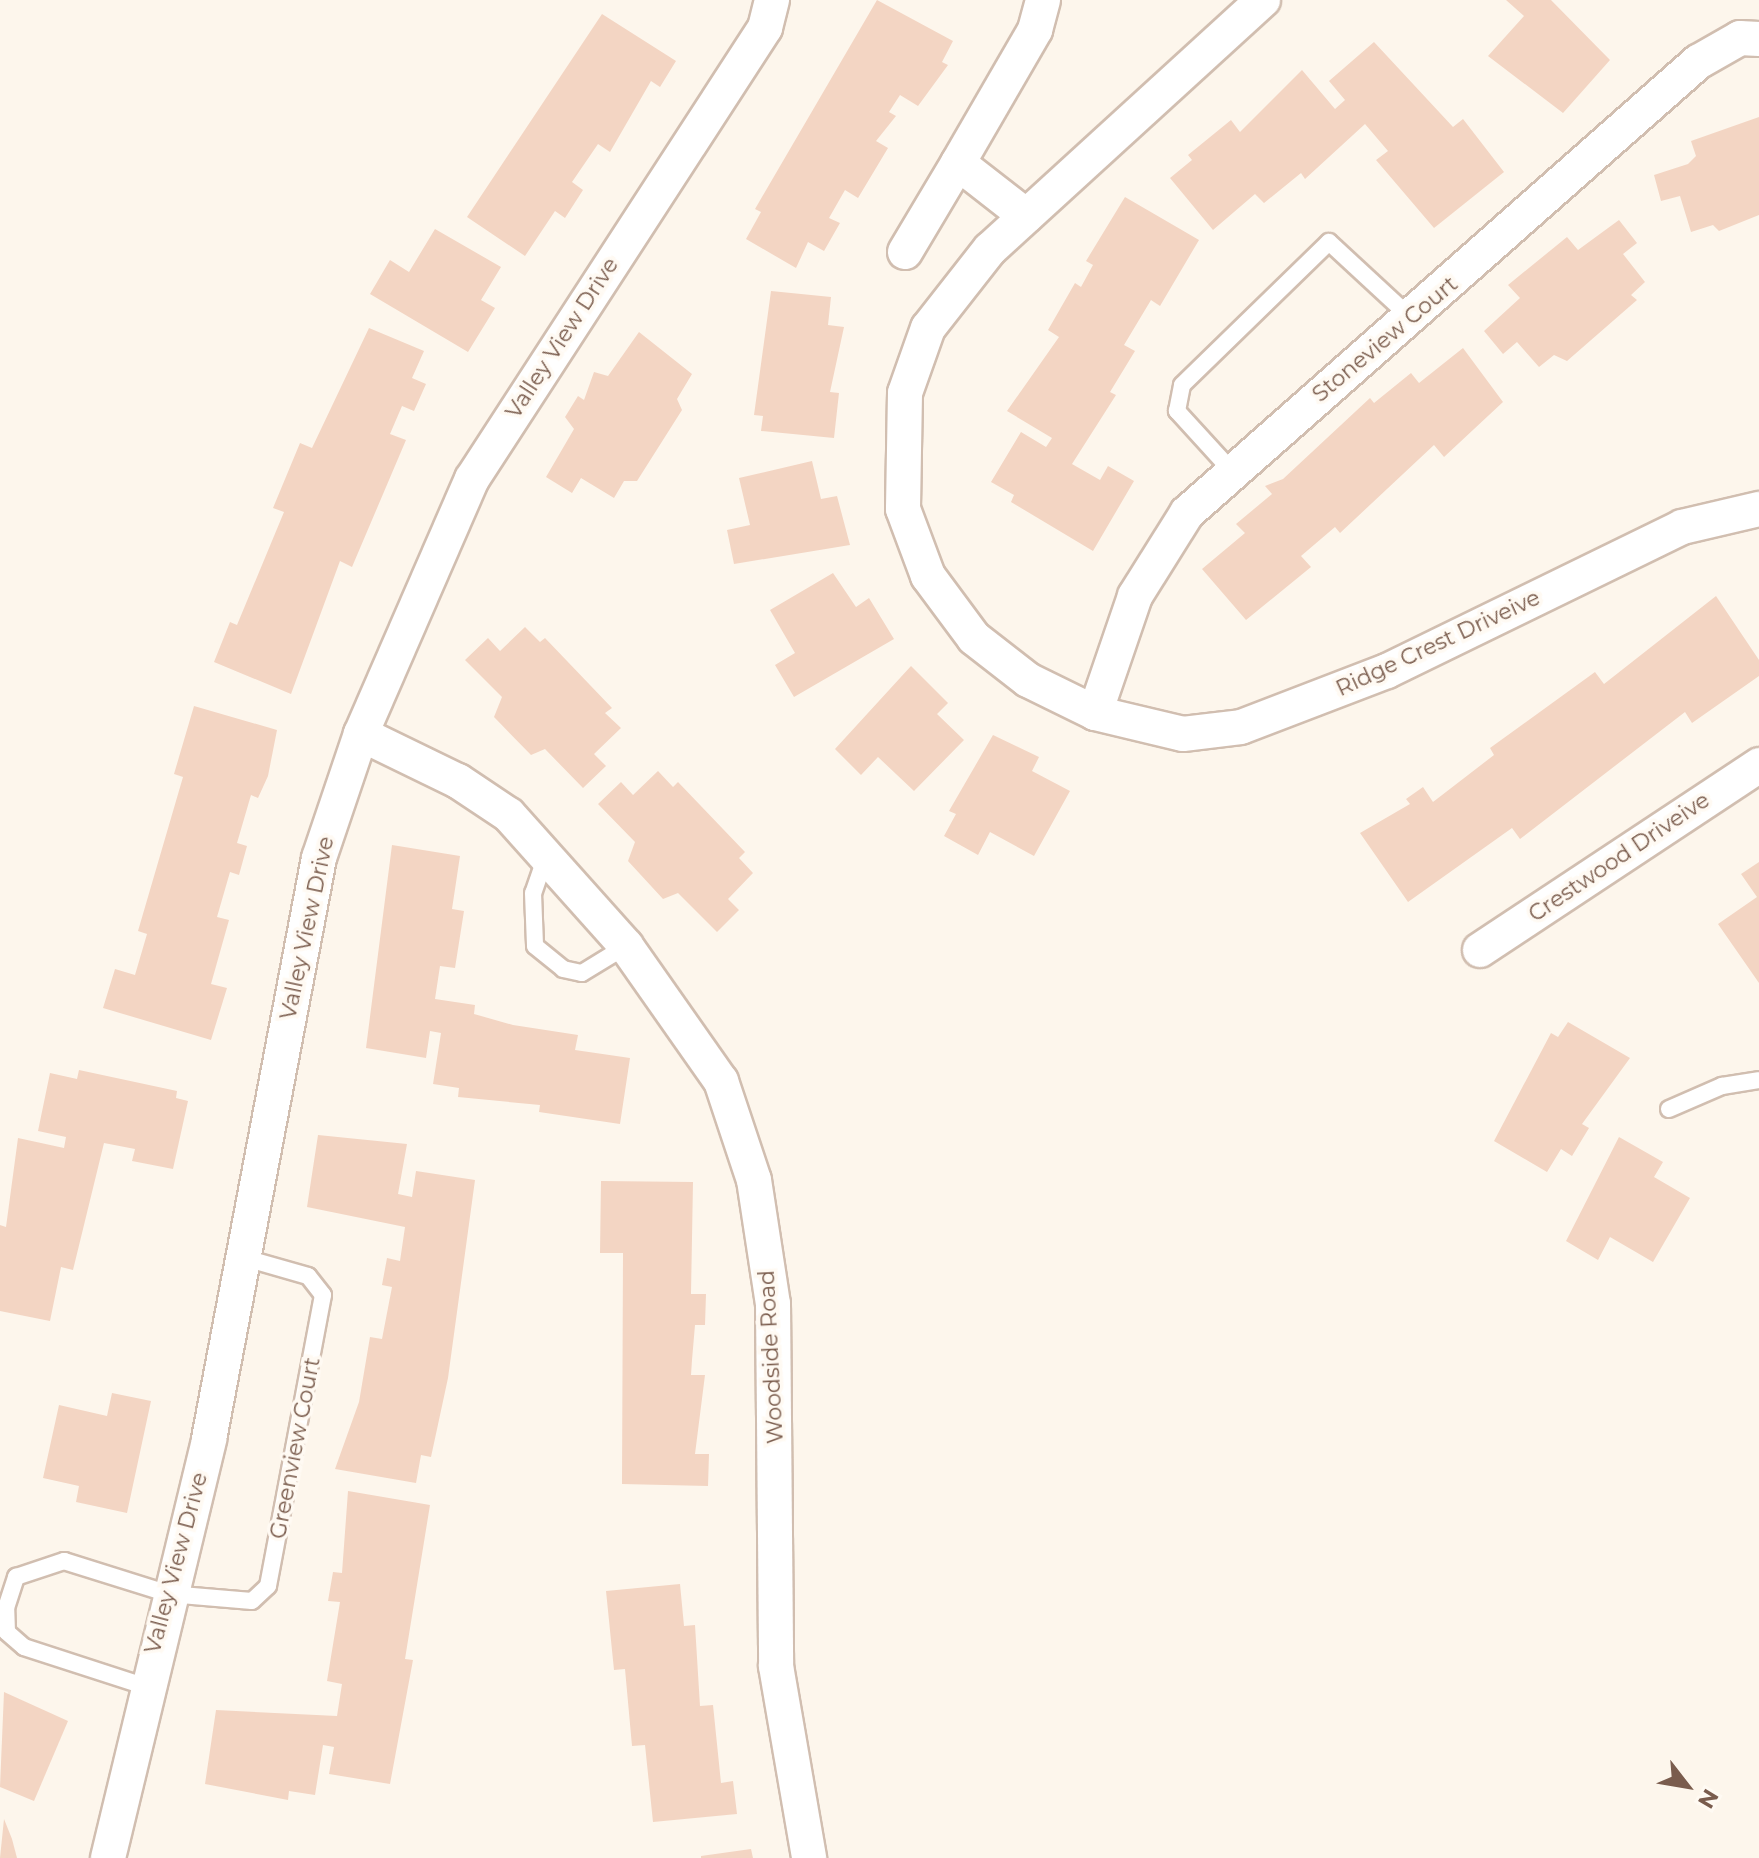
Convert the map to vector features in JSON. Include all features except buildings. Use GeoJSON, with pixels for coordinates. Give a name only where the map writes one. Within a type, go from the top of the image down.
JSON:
{"type":"FeatureCollection","features":[{"type":"Feature","properties":{"kind":"street","name":"Valley View Drive"},"geometry":{"type":"LineString","coordinates":[[108,1858],[144,1686],[169,1594],[245,1258],[319,858],[361,734],[472,479],[757,40],[772,0]]}},
{"type":"Feature","properties":{"kind":"street"},"geometry":{"type":"LineString","coordinates":[[905,252],[1035,30],[1043,0]]}},
{"type":"Feature","properties":{"kind":"street","name":"Ridge Crest Driveive"},"geometry":{"type":"LineString","coordinates":[[1263,0],[990,249],[928,328],[905,393],[903,509],[928,576],[974,638],[1028,680],[1095,713],[1183,734],[1241,727],[1387,671],[1682,527],[1759,509]]}},
{"type":"Feature","properties":{"kind":"street","name":"Stoneview Court"},"geometry":{"type":"LineString","coordinates":[[1095,713],[1135,596],[1187,513],[1230,469],[1410,317],[1698,62],[1740,38],[1759,39]]}},
{"type":"Feature","properties":{"kind":"street"},"geometry":{"type":"LineString","coordinates":[[958,163],[1026,216]]}},
{"type":"Feature","properties":{"kind":"street","name":"Woodside Road"},"geometry":{"type":"LineString","coordinates":[[361,734],[458,781],[509,815],[626,946],[721,1081],[754,1180],[773,1304],[776,1666],[809,1858]]}},
{"type":"Feature","properties":{"kind":"street","name":"Crestwood Driveive"},"geometry":{"type":"LineString","coordinates":[[1480,950],[1759,765]]}},
{"type":"Feature","properties":{"kind":"lane"},"geometry":{"type":"LineString","coordinates":[[1230,469],[1177,411],[1182,385],[1329,242],[1410,317]]}},
{"type":"Feature","properties":{"kind":"lane"},"geometry":{"type":"LineString","coordinates":[[546,856],[533,893],[535,946],[563,969],[582,973],[626,946]]}},
{"type":"Feature","properties":{"kind":"lane"},"geometry":{"type":"LineString","coordinates":[[1669,1109],[1722,1086],[1759,1080]]}},
{"type":"Feature","properties":{"kind":"lane","name":"Greenview Court"},"geometry":{"type":"LineString","coordinates":[[144,1686],[24,1647],[7,1632],[6,1608],[16,1577],[64,1561],[169,1594],[252,1601],[268,1586],[323,1295],[308,1276],[245,1258]]}}]}
